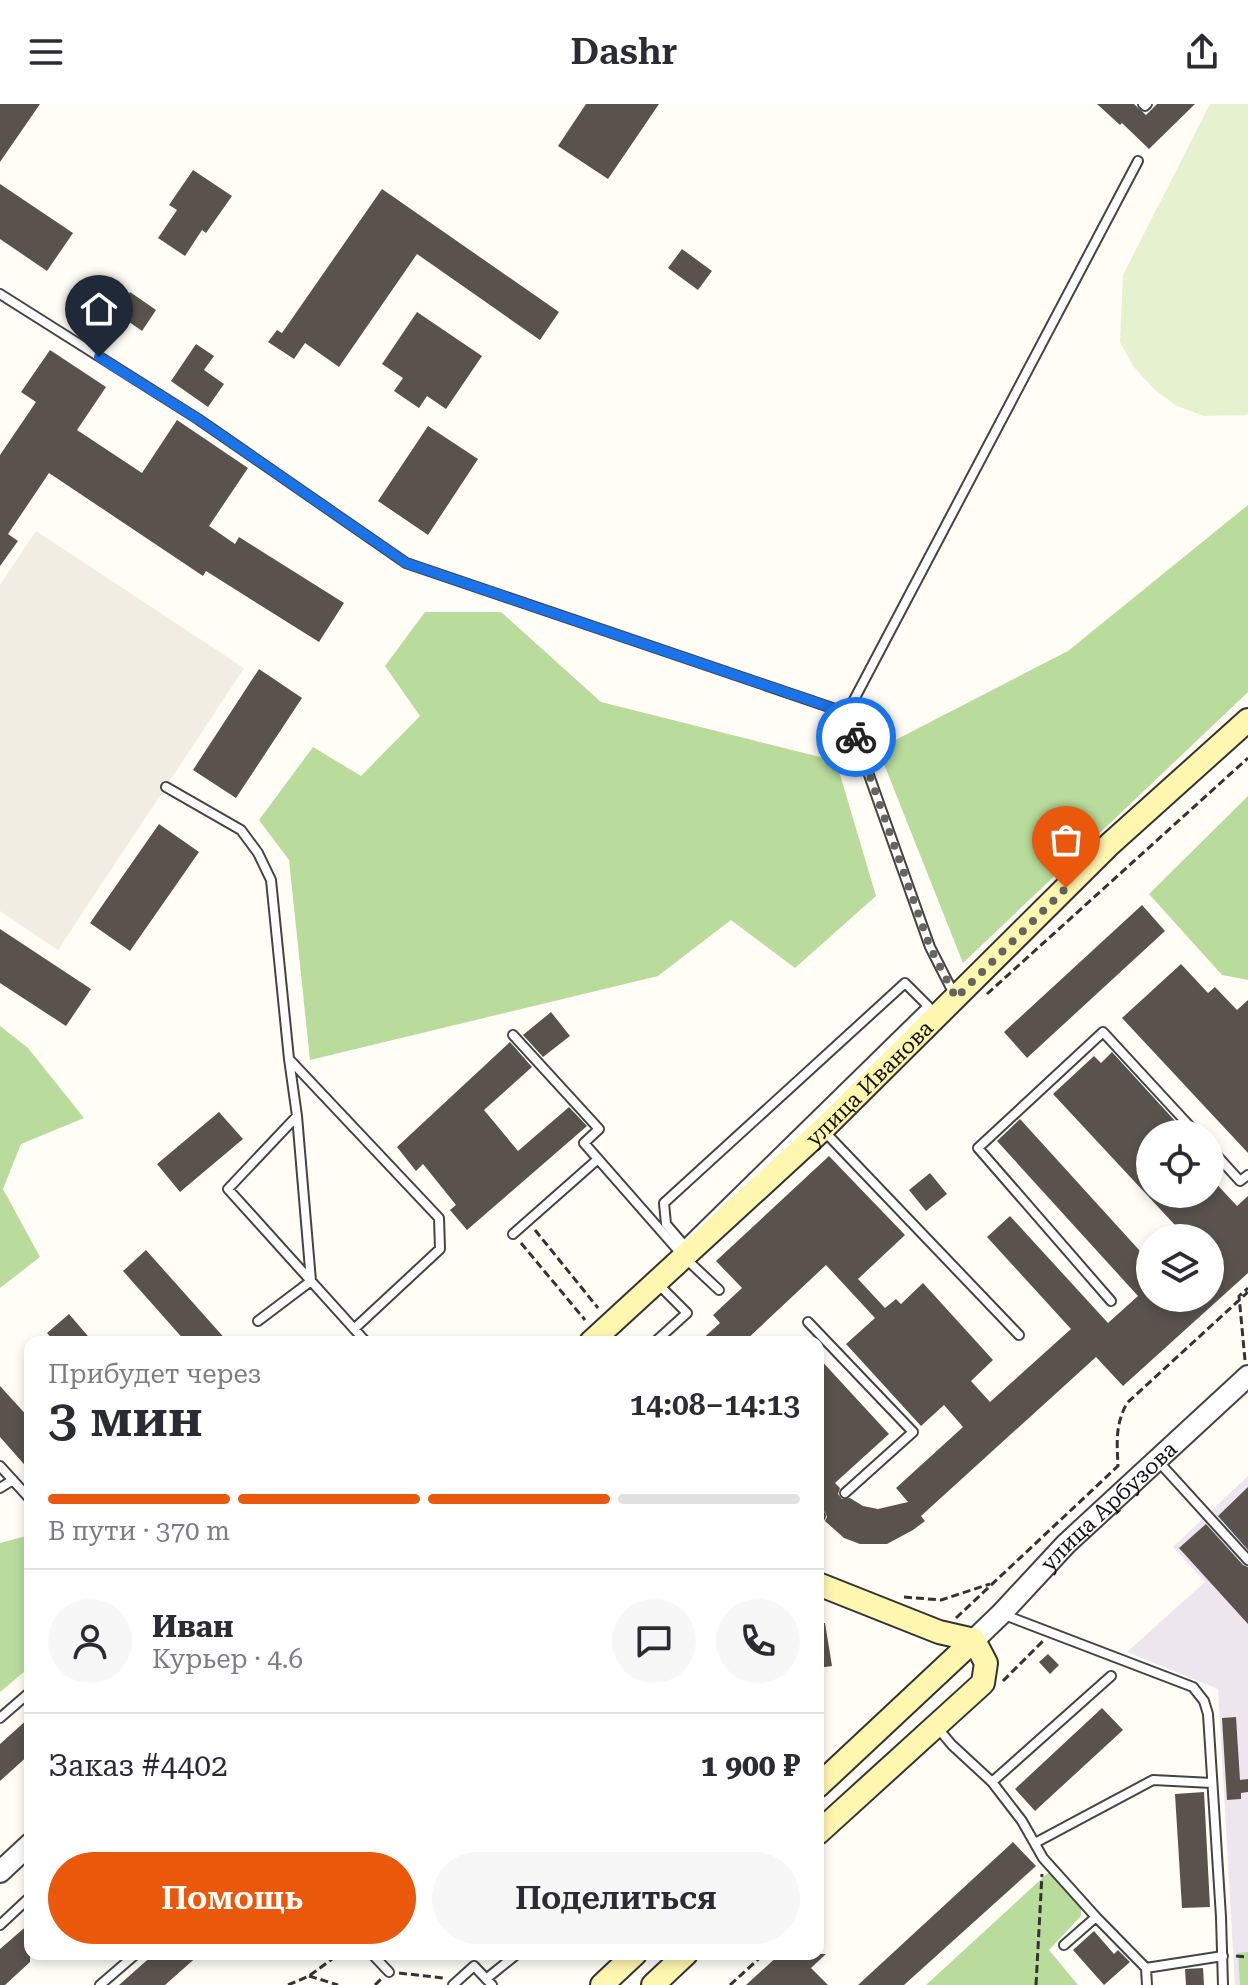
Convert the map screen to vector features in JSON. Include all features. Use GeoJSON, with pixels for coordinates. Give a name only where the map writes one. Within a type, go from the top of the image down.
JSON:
{"type":"FeatureCollection","features":[{"type":"Feature","properties":{"kind":"main road","name":"улица Иванова"},"geometry":{"type":"LineString","coordinates":[[588,1331],[656,1283],[823,1129],[1110,844],[1248,720]]}},
{"type":"Feature","properties":{"kind":"main road"},"geometry":{"type":"LineString","coordinates":[[824,1586],[939,1632],[974,1640],[986,1663],[983,1683],[824,1827]]}},
{"type":"Feature","properties":{"kind":"main road","name":"улица Арбузова"},"geometry":{"type":"LineString","coordinates":[[824,1780],[974,1640]]}},
{"type":"Feature","properties":{"kind":"main road"},"geometry":{"type":"LineString","coordinates":[[602,1985],[629,1960]]}},
{"type":"Feature","properties":{"kind":"main road"},"geometry":{"type":"LineString","coordinates":[[653,1985],[680,1960]]}},
{"type":"Feature","properties":{"kind":"street","name":"улица Арбузова"},"geometry":{"type":"LineString","coordinates":[[974,1640],[1066,1544],[1246,1383]]}},
{"type":"Feature","properties":{"kind":"street"},"geometry":{"type":"LineString","coordinates":[[0,1872],[24,1850]]}},
{"type":"Feature","properties":{"kind":"lane"},"geometry":{"type":"LineString","coordinates":[[956,998],[930,947],[847,713],[1138,161]]}},
{"type":"Feature","properties":{"kind":"lane"},"geometry":{"type":"LineString","coordinates":[[0,294],[198,419],[406,563],[847,713]]}},
{"type":"Feature","properties":{"kind":"lane"},"geometry":{"type":"LineString","coordinates":[[166,787],[241,830],[258,853],[271,880],[297,1116],[311,1281]]}},
{"type":"Feature","properties":{"kind":"lane"},"geometry":{"type":"LineString","coordinates":[[905,983],[928,1006],[684,1245],[666,1224],[664,1203],[905,983]]}},
{"type":"Feature","properties":{"kind":"lane"},"geometry":{"type":"LineString","coordinates":[[1111,1301],[978,1148],[1103,1032],[1184,1120]]}},
{"type":"Feature","properties":{"kind":"lane"},"geometry":{"type":"LineString","coordinates":[[513,1035],[599,1129],[584,1143],[684,1257],[719,1290]]}},
{"type":"Feature","properties":{"kind":"lane"},"geometry":{"type":"LineString","coordinates":[[289,1059],[439,1218],[440,1249],[354,1329]]}},
{"type":"Feature","properties":{"kind":"lane"},"geometry":{"type":"LineString","coordinates":[[297,1116],[228,1189],[360,1336]]}},
{"type":"Feature","properties":{"kind":"lane"},"geometry":{"type":"LineString","coordinates":[[823,1129],[1019,1335]]}},
{"type":"Feature","properties":{"kind":"lane"},"geometry":{"type":"LineString","coordinates":[[513,1234],[598,1159]]}},
{"type":"Feature","properties":{"kind":"lane"},"geometry":{"type":"LineString","coordinates":[[1224,1163],[1240,1181],[1248,1175]]}},
{"type":"Feature","properties":{"kind":"lane"},"geometry":{"type":"LineString","coordinates":[[258,1321],[311,1281]]}},
{"type":"Feature","properties":{"kind":"lane"},"geometry":{"type":"LineString","coordinates":[[656,1283],[687,1313],[662,1336]]}},
{"type":"Feature","properties":{"kind":"lane"},"geometry":{"type":"LineString","coordinates":[[808,1322],[821,1336]]}},
{"type":"Feature","properties":{"kind":"lane"},"geometry":{"type":"LineString","coordinates":[[824,1339],[913,1432],[845,1493]]}},
{"type":"Feature","properties":{"kind":"lane"},"geometry":{"type":"LineString","coordinates":[[1157,1461],[1248,1560]]}},
{"type":"Feature","properties":{"kind":"lane"},"geometry":{"type":"LineString","coordinates":[[0,1466],[24,1492]]}},
{"type":"Feature","properties":{"kind":"lane"},"geometry":{"type":"LineString","coordinates":[[0,1488],[13,1480]]}},
{"type":"Feature","properties":{"kind":"lane"},"geometry":{"type":"LineString","coordinates":[[1001,1614],[1193,1687],[1204,1701],[1208,1714],[1223,1985]]}},
{"type":"Feature","properties":{"kind":"lane"},"geometry":{"type":"LineString","coordinates":[[992,1782],[1111,1676]]}},
{"type":"Feature","properties":{"kind":"lane"},"geometry":{"type":"LineString","coordinates":[[0,1718],[24,1697]]}},
{"type":"Feature","properties":{"kind":"lane"},"geometry":{"type":"LineString","coordinates":[[21,1699],[24,1702]]}},
{"type":"Feature","properties":{"kind":"lane"},"geometry":{"type":"LineString","coordinates":[[935,1725],[992,1782],[1022,1821],[1043,1858],[1146,1968],[1147,1985]]}},
{"type":"Feature","properties":{"kind":"lane"},"geometry":{"type":"LineString","coordinates":[[1035,1843],[1153,1780],[1212,1783]]}},
{"type":"Feature","properties":{"kind":"lane"},"geometry":{"type":"LineString","coordinates":[[0,1925],[24,1903]]}},
{"type":"Feature","properties":{"kind":"lane"},"geometry":{"type":"LineString","coordinates":[[1064,1945],[1096,1917]]}},
{"type":"Feature","properties":{"kind":"lane"},"geometry":{"type":"LineString","coordinates":[[1146,1968],[1223,1956]]}},
{"type":"Feature","properties":{"kind":"lane"},"geometry":{"type":"LineString","coordinates":[[100,1985],[129,1960]]}},
{"type":"Feature","properties":{"kind":"lane"},"geometry":{"type":"LineString","coordinates":[[378,1960],[389,1972]]}},
{"type":"Feature","properties":{"kind":"lane"},"geometry":{"type":"LineString","coordinates":[[456,1982],[474,1966],[489,1982],[511,1960]]}},
{"type":"Feature","properties":{"kind":"path"},"geometry":{"type":"LineString","coordinates":[[988,994],[1248,758]]}},
{"type":"Feature","properties":{"kind":"path"},"geometry":{"type":"LineString","coordinates":[[527,1221],[598,1308]]}},
{"type":"Feature","properties":{"kind":"path"},"geometry":{"type":"LineString","coordinates":[[513,1234],[588,1331]]}},
{"type":"Feature","properties":{"kind":"path"},"geometry":{"type":"LineString","coordinates":[[1248,1290],[1239,1296],[1245,1361],[1248,1359]]}},
{"type":"Feature","properties":{"kind":"path"},"geometry":{"type":"LineString","coordinates":[[950,1623],[1118,1466],[1117,1434],[1120,1416],[1127,1403],[1248,1290]]}},
{"type":"Feature","properties":{"kind":"path"},"geometry":{"type":"LineString","coordinates":[[895,1597],[941,1600],[993,1583]]}},
{"type":"Feature","properties":{"kind":"path"},"geometry":{"type":"LineString","coordinates":[[997,1688],[1051,1633]]}},
{"type":"Feature","properties":{"kind":"path"},"geometry":{"type":"LineString","coordinates":[[1036,1985],[1043,1858]]}},
{"type":"Feature","properties":{"kind":"path"},"geometry":{"type":"LineString","coordinates":[[288,1985],[309,1976],[331,1960]]}},
{"type":"Feature","properties":{"kind":"path"},"geometry":{"type":"LineString","coordinates":[[730,1985],[757,1960]]}},
{"type":"Feature","properties":{"kind":"path"},"geometry":{"type":"LineString","coordinates":[[389,1972],[456,1982]]}},
{"type":"Feature","properties":{"kind":"path"},"geometry":{"type":"LineString","coordinates":[[309,1976],[338,1985]]}},
{"type":"Feature","properties":{"kind":"path"},"geometry":{"type":"LineString","coordinates":[[375,1985],[380,1980]]}},
{"type":"Feature","properties":{"kind":"shaded area"},"geometry":{"type":"Polygon","coordinates":[[[36,531],[244,668],[58,950],[0,911],[0,585],[36,531]]]}},
{"type":"Feature","properties":{"kind":"shaded area"},"geometry":{"type":"Polygon","coordinates":[[[1248,1476],[1248,1985],[1235,1985],[1218,1689],[1127,1652],[1205,1582],[1173,1547],[1248,1476]]]}},
{"type":"Feature","properties":{"kind":"green space"},"geometry":{"type":"Polygon","coordinates":[[[1210,104],[1248,104],[1248,414],[1245,415],[1204,416],[1177,406],[1155,390],[1133,366],[1120,342],[1123,275],[1210,104]]]}},
{"type":"Feature","properties":{"kind":"green space"},"geometry":{"type":"Polygon","coordinates":[[[1248,505],[1248,692],[963,963],[878,749],[1068,651],[1248,505]]]}},
{"type":"Feature","properties":{"kind":"green space"},"geometry":{"type":"Polygon","coordinates":[[[425,612],[501,612],[601,702],[836,761],[876,896],[795,968],[731,920],[658,976],[310,1060],[289,860],[259,820],[313,747],[361,776],[420,716],[385,666],[425,612]]]}},
{"type":"Feature","properties":{"kind":"green space"},"geometry":{"type":"Polygon","coordinates":[[[1248,796],[1248,980],[1222,975],[1149,894],[1248,796]]]}},
{"type":"Feature","properties":{"kind":"green space"},"geometry":{"type":"Polygon","coordinates":[[[0,1026],[28,1048],[84,1118],[21,1144],[3,1189],[40,1257],[0,1288],[0,1026]]]}},
{"type":"Feature","properties":{"kind":"green space"},"geometry":{"type":"Polygon","coordinates":[[[24,1537],[24,1672],[0,1692],[0,1543],[24,1537]]]}},
{"type":"Feature","properties":{"kind":"green space"},"geometry":{"type":"Polygon","coordinates":[[[1049,1872],[1081,1903],[1081,1916],[1049,1950],[1078,1985],[926,1985],[1049,1872]]]}},
{"type":"Feature","properties":{"kind":"green space"},"geometry":{"type":"Polygon","coordinates":[[[1248,1952],[1248,1985],[1240,1985],[1238,1953],[1248,1952]]]}},
{"type":"Feature","properties":{"kind":"building"},"geometry":{"type":"Polygon","coordinates":[[[0,104],[40,104],[0,162],[0,104]]]}},
{"type":"Feature","properties":{"kind":"building"},"geometry":{"type":"Polygon","coordinates":[[[586,104],[659,104],[608,179],[558,146],[586,104]]]}},
{"type":"Feature","properties":{"kind":"building"},"geometry":{"type":"Polygon","coordinates":[[[1097,104],[1134,104],[1146,115],[1157,104],[1195,104],[1149,149],[1097,104]]]}},
{"type":"Feature","properties":{"kind":"building"},"geometry":{"type":"Polygon","coordinates":[[[193,170],[232,196],[206,233],[202,230],[185,256],[158,238],[177,210],[169,205],[193,170]]]}},
{"type":"Feature","properties":{"kind":"building"},"geometry":{"type":"Polygon","coordinates":[[[0,184],[73,233],[47,271],[0,239],[0,184]]]}},
{"type":"Feature","properties":{"kind":"building"},"geometry":{"type":"Polygon","coordinates":[[[382,189],[559,312],[540,340],[417,254],[339,367],[305,343],[294,359],[268,342],[277,330],[282,333],[382,189]]]}},
{"type":"Feature","properties":{"kind":"building"},"geometry":{"type":"Polygon","coordinates":[[[682,249],[712,271],[698,290],[668,268],[682,249]]]}},
{"type":"Feature","properties":{"kind":"building"},"geometry":{"type":"Polygon","coordinates":[[[115,291],[126,298],[130,292],[156,310],[142,331],[105,305],[115,291]]]}},
{"type":"Feature","properties":{"kind":"building"},"geometry":{"type":"Polygon","coordinates":[[[417,312],[482,356],[446,409],[427,396],[419,408],[394,391],[403,378],[382,364],[417,312]]]}},
{"type":"Feature","properties":{"kind":"building"},"geometry":{"type":"Polygon","coordinates":[[[196,344],[214,356],[204,370],[224,384],[208,407],[171,381],[196,344]]]}},
{"type":"Feature","properties":{"kind":"building"},"geometry":{"type":"Polygon","coordinates":[[[50,350],[106,387],[77,430],[142,473],[177,420],[248,468],[209,526],[235,544],[239,537],[344,603],[319,642],[206,571],[203,576],[49,473],[8,534],[18,541],[0,566],[0,455],[36,402],[21,392],[50,350]]]}},
{"type":"Feature","properties":{"kind":"building"},"geometry":{"type":"Polygon","coordinates":[[[428,426],[478,459],[428,535],[378,501],[428,426]]]}},
{"type":"Feature","properties":{"kind":"building"},"geometry":{"type":"Polygon","coordinates":[[[259,669],[302,698],[236,798],[193,770],[259,669]]]}},
{"type":"Feature","properties":{"kind":"building"},"geometry":{"type":"Polygon","coordinates":[[[159,824],[199,852],[130,951],[90,923],[159,824]]]}},
{"type":"Feature","properties":{"kind":"building"},"geometry":{"type":"Polygon","coordinates":[[[1142,905],[1165,931],[1027,1058],[1004,1032],[1142,905]]]}},
{"type":"Feature","properties":{"kind":"building"},"geometry":{"type":"Polygon","coordinates":[[[0,929],[91,989],[66,1026],[0,983],[0,929]]]}},
{"type":"Feature","properties":{"kind":"building"},"geometry":{"type":"Polygon","coordinates":[[[1181,964],[1208,993],[1215,987],[1237,1010],[1248,1000],[1248,1153],[1224,1127],[1224,1120],[1217,1120],[1122,1018],[1181,964]]]}},
{"type":"Feature","properties":{"kind":"building"},"geometry":{"type":"Polygon","coordinates":[[[551,1012],[570,1036],[543,1057],[523,1035],[551,1012]]]}},
{"type":"Feature","properties":{"kind":"building"},"geometry":{"type":"Polygon","coordinates":[[[510,1042],[532,1067],[484,1110],[518,1151],[569,1107],[587,1126],[467,1230],[450,1210],[456,1205],[423,1164],[416,1171],[397,1147],[510,1042]]]}},
{"type":"Feature","properties":{"kind":"building"},"geometry":{"type":"Polygon","coordinates":[[[1112,1052],[1174,1120],[1136,1120],[1136,1183],[1053,1094],[1094,1056],[1101,1063],[1112,1052]]]}},
{"type":"Feature","properties":{"kind":"building"},"geometry":{"type":"Polygon","coordinates":[[[219,1112],[243,1139],[180,1192],[157,1164],[219,1112]]]}},
{"type":"Feature","properties":{"kind":"building"},"geometry":{"type":"Polygon","coordinates":[[[1020,1119],[1136,1247],[1136,1294],[997,1141],[1020,1119]]]}},
{"type":"Feature","properties":{"kind":"building"},"geometry":{"type":"Polygon","coordinates":[[[829,1156],[905,1235],[858,1279],[885,1308],[896,1299],[901,1304],[923,1283],[993,1360],[971,1381],[990,1402],[1071,1329],[987,1237],[1010,1216],[1108,1323],[1136,1298],[1136,1312],[1205,1312],[1123,1386],[1096,1357],[921,1516],[925,1521],[887,1544],[860,1544],[844,1538],[825,1521],[824,1364],[889,1434],[835,1483],[840,1488],[838,1494],[842,1499],[850,1498],[863,1506],[878,1509],[908,1502],[896,1488],[963,1427],[944,1405],[921,1426],[846,1344],[875,1318],[826,1265],[750,1336],[706,1336],[720,1323],[713,1315],[742,1288],[716,1261],[829,1156]]]}},
{"type":"Feature","properties":{"kind":"building"},"geometry":{"type":"Polygon","coordinates":[[[930,1173],[947,1194],[926,1211],[909,1190],[930,1173]]]}},
{"type":"Feature","properties":{"kind":"building"},"geometry":{"type":"Polygon","coordinates":[[[1224,1192],[1237,1206],[1248,1196],[1248,1273],[1224,1295],[1224,1224],[1174,1224],[1159,1208],[1224,1208],[1224,1192]]]}},
{"type":"Feature","properties":{"kind":"building"},"geometry":{"type":"Polygon","coordinates":[[[146,1250],[223,1336],[181,1336],[123,1271],[146,1250]]]}},
{"type":"Feature","properties":{"kind":"building"},"geometry":{"type":"Polygon","coordinates":[[[69,1314],[88,1336],[50,1336],[47,1333],[69,1314]]]}},
{"type":"Feature","properties":{"kind":"building"},"geometry":{"type":"Polygon","coordinates":[[[0,1386],[24,1412],[24,1464],[0,1437],[0,1386]]]}},
{"type":"Feature","properties":{"kind":"building"},"geometry":{"type":"Polygon","coordinates":[[[1248,1487],[1248,1550],[1218,1516],[1248,1487]]]}},
{"type":"Feature","properties":{"kind":"building"},"geometry":{"type":"Polygon","coordinates":[[[1206,1524],[1248,1567],[1248,1624],[1179,1548],[1206,1524]]]}},
{"type":"Feature","properties":{"kind":"building"},"geometry":{"type":"Polygon","coordinates":[[[824,1623],[825,1623],[832,1666],[824,1667],[824,1623]]]}},
{"type":"Feature","properties":{"kind":"building"},"geometry":{"type":"Polygon","coordinates":[[[1048,1654],[1059,1665],[1050,1674],[1039,1662],[1048,1654]]]}},
{"type":"Feature","properties":{"kind":"building"},"geometry":{"type":"Polygon","coordinates":[[[1102,1708],[1123,1730],[1035,1811],[1015,1789],[1102,1708]]]}},
{"type":"Feature","properties":{"kind":"building"},"geometry":{"type":"Polygon","coordinates":[[[1236,1717],[1240,1780],[1248,1779],[1248,1792],[1241,1793],[1241,1799],[1227,1800],[1222,1718],[1236,1717]]]}},
{"type":"Feature","properties":{"kind":"building"},"geometry":{"type":"Polygon","coordinates":[[[24,1722],[24,1759],[0,1781],[0,1744],[24,1722]]]}},
{"type":"Feature","properties":{"kind":"building"},"geometry":{"type":"Polygon","coordinates":[[[1204,1792],[1210,1907],[1182,1908],[1175,1794],[1204,1792]]]}},
{"type":"Feature","properties":{"kind":"building"},"geometry":{"type":"Polygon","coordinates":[[[1013,1842],[1036,1866],[904,1985],[858,1985],[1013,1842]]]}},
{"type":"Feature","properties":{"kind":"building"},"geometry":{"type":"Polygon","coordinates":[[[24,1928],[24,1960],[30,1962],[5,1985],[0,1985],[0,1949],[24,1928]]]}},
{"type":"Feature","properties":{"kind":"building"},"geometry":{"type":"Polygon","coordinates":[[[1094,1931],[1114,1954],[1118,1950],[1130,1962],[1104,1985],[1073,1950],[1094,1931]]]}},
{"type":"Feature","properties":{"kind":"building"},"geometry":{"type":"Polygon","coordinates":[[[147,1960],[193,1960],[165,1985],[119,1985],[147,1960]]]}},
{"type":"Feature","properties":{"kind":"building"},"geometry":{"type":"Polygon","coordinates":[[[773,1960],[820,1960],[811,1968],[828,1985],[746,1985],[773,1960]]]}},
{"type":"Feature","properties":{"kind":"building"},"geometry":{"type":"Polygon","coordinates":[[[1203,1968],[1204,1985],[1186,1985],[1185,1969],[1203,1968]]]}},
{"type":"Feature","properties":{"kind":"way so far"},"geometry":{"type":"LineString","coordinates":[[856,737],[930,947],[956,998],[1066,888]]}},
{"type":"Feature","properties":{"kind":"route"},"geometry":{"type":"LineString","coordinates":[[99,357],[198,419],[406,563],[847,713],[856,737]]}}]}
